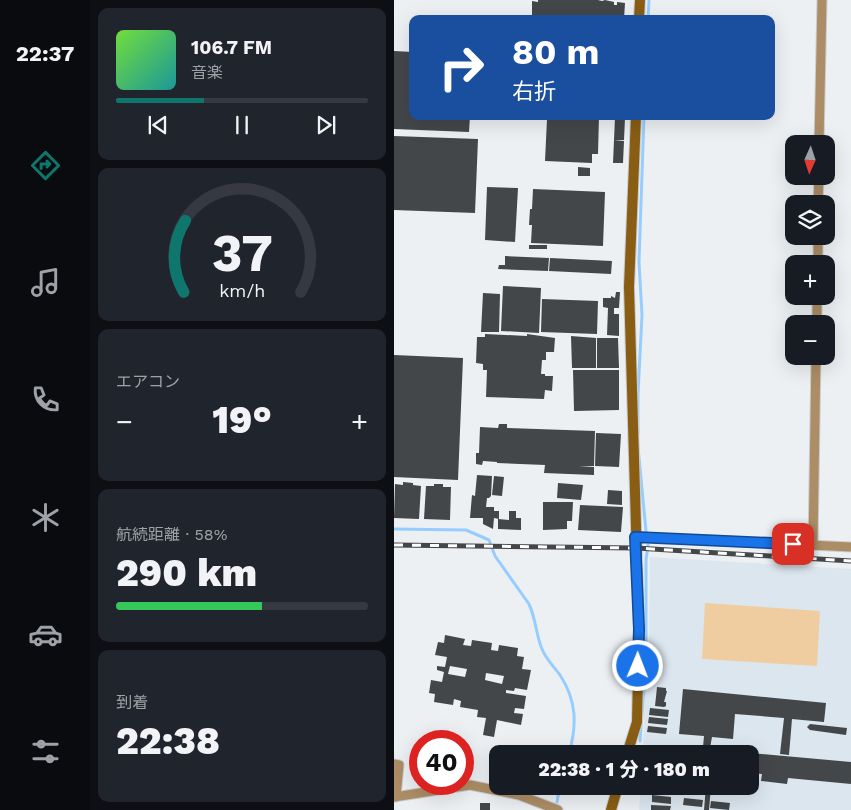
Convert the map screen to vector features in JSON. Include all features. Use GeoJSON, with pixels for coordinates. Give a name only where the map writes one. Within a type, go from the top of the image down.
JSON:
{"type":"FeatureCollection","features":[{"type":"Feature","properties":{"kind":"street"},"geometry":{"type":"LineString","coordinates":[[639,15],[640,0]]}},
{"type":"Feature","properties":{"kind":"street"},"geometry":{"type":"LineString","coordinates":[[820,135],[822,0]]}},
{"type":"Feature","properties":{"kind":"street"},"geometry":{"type":"LineString","coordinates":[[630,745],[636,722],[639,629],[629,287],[636,120]]}},
{"type":"Feature","properties":{"kind":"street"},"geometry":{"type":"LineString","coordinates":[[813,545],[816,365]]}},
{"type":"Feature","properties":{"kind":"street"},"geometry":{"type":"LineString","coordinates":[[635,537],[851,547]]}},
{"type":"Feature","properties":{"kind":"street"},"geometry":{"type":"LineString","coordinates":[[394,764],[399,765],[395,797],[470,785],[519,795],[558,810]]}},
{"type":"Feature","properties":{"kind":"street"},"geometry":{"type":"LineString","coordinates":[[611,810],[615,795]]}},
{"type":"Feature","properties":{"kind":"shaded area"},"geometry":{"type":"Polygon","coordinates":[[[650,557],[851,569],[851,810],[639,810],[640,795],[759,795],[759,745],[643,745],[645,685],[649,660],[650,557]]]}},
{"type":"Feature","properties":{"kind":"shaded area"},"geometry":{"type":"Polygon","coordinates":[[[705,603],[820,611],[817,666],[702,659],[705,603]]]}},
{"type":"Feature","properties":{"kind":"building"},"geometry":{"type":"Polygon","coordinates":[[[538,0],[605,0],[614,2],[614,5],[617,5],[617,2],[625,3],[624,15],[532,15],[532,1],[538,2],[538,0]]]}},
{"type":"Feature","properties":{"kind":"building"},"geometry":{"type":"Polygon","coordinates":[[[394,51],[409,52],[409,120],[470,120],[469,132],[394,129],[394,51]]]}},
{"type":"Feature","properties":{"kind":"building"},"geometry":{"type":"Polygon","coordinates":[[[547,120],[599,120],[598,154],[592,154],[592,163],[545,161],[547,120]]]}},
{"type":"Feature","properties":{"kind":"building"},"geometry":{"type":"Polygon","coordinates":[[[615,120],[625,120],[624,140],[614,140],[615,120]]]}},
{"type":"Feature","properties":{"kind":"building"},"geometry":{"type":"Polygon","coordinates":[[[394,136],[478,139],[475,213],[394,210],[394,136]]]}},
{"type":"Feature","properties":{"kind":"building"},"geometry":{"type":"Polygon","coordinates":[[[614,140],[624,141],[623,163],[613,163],[614,140]]]}},
{"type":"Feature","properties":{"kind":"building"},"geometry":{"type":"Polygon","coordinates":[[[578,167],[590,168],[590,176],[578,176],[578,167]]]}},
{"type":"Feature","properties":{"kind":"building"},"geometry":{"type":"Polygon","coordinates":[[[487,187],[518,188],[515,242],[485,240],[487,187]]]}},
{"type":"Feature","properties":{"kind":"building"},"geometry":{"type":"Polygon","coordinates":[[[533,189],[605,192],[603,246],[531,243],[532,225],[529,225],[533,189]]]}},
{"type":"Feature","properties":{"kind":"building"},"geometry":{"type":"Polygon","coordinates":[[[529,245],[547,245],[547,249],[529,249],[529,245]]]}},
{"type":"Feature","properties":{"kind":"building"},"geometry":{"type":"Polygon","coordinates":[[[505,256],[549,258],[548,271],[498,269],[499,265],[505,265],[505,256]]]}},
{"type":"Feature","properties":{"kind":"building"},"geometry":{"type":"Polygon","coordinates":[[[550,258],[612,261],[611,274],[549,271],[550,258]]]}},
{"type":"Feature","properties":{"kind":"building"},"geometry":{"type":"Polygon","coordinates":[[[503,286],[541,288],[539,333],[501,331],[503,286]]]}},
{"type":"Feature","properties":{"kind":"building"},"geometry":{"type":"Polygon","coordinates":[[[616,292],[620,292],[619,308],[614,308],[614,314],[619,314],[619,336],[607,335],[608,308],[603,307],[603,298],[611,298],[611,296],[615,298],[616,292]]]}},
{"type":"Feature","properties":{"kind":"building"},"geometry":{"type":"Polygon","coordinates":[[[483,293],[500,294],[499,332],[481,332],[483,293]]]}},
{"type":"Feature","properties":{"kind":"building"},"geometry":{"type":"Polygon","coordinates":[[[542,299],[598,301],[597,334],[541,332],[542,299]]]}},
{"type":"Feature","properties":{"kind":"building"},"geometry":{"type":"Polygon","coordinates":[[[485,334],[527,336],[527,334],[555,338],[554,352],[546,352],[546,360],[542,360],[541,374],[553,376],[552,391],[545,390],[544,399],[486,397],[487,370],[483,370],[483,364],[476,363],[477,337],[485,337],[485,334]]]}},
{"type":"Feature","properties":{"kind":"building"},"geometry":{"type":"Polygon","coordinates":[[[571,336],[596,338],[596,368],[572,368],[571,336]]]}},
{"type":"Feature","properties":{"kind":"building"},"geometry":{"type":"Polygon","coordinates":[[[597,338],[618,338],[619,368],[597,368],[597,338]]]}},
{"type":"Feature","properties":{"kind":"building"},"geometry":{"type":"Polygon","coordinates":[[[394,355],[463,358],[458,480],[394,477],[394,355]]]}},
{"type":"Feature","properties":{"kind":"building"},"geometry":{"type":"Polygon","coordinates":[[[573,370],[619,370],[619,410],[574,411],[573,370]]]}},
{"type":"Feature","properties":{"kind":"building"},"geometry":{"type":"Polygon","coordinates":[[[499,424],[507,424],[507,428],[595,431],[594,466],[579,466],[594,467],[594,475],[544,473],[545,465],[483,461],[482,465],[476,464],[476,453],[479,453],[480,427],[498,428],[499,424]]]}},
{"type":"Feature","properties":{"kind":"building"},"geometry":{"type":"Polygon","coordinates":[[[596,433],[621,434],[619,467],[595,466],[596,433]]]}},
{"type":"Feature","properties":{"kind":"building"},"geometry":{"type":"Polygon","coordinates":[[[477,475],[492,476],[491,496],[487,498],[486,507],[494,507],[494,511],[499,511],[499,519],[494,518],[493,529],[483,524],[483,518],[470,518],[472,495],[475,496],[477,475]]]}},
{"type":"Feature","properties":{"kind":"building"},"geometry":{"type":"Polygon","coordinates":[[[494,476],[504,477],[502,496],[492,495],[494,476]]]}},
{"type":"Feature","properties":{"kind":"building"},"geometry":{"type":"Polygon","coordinates":[[[403,482],[421,486],[419,519],[394,518],[395,484],[403,485],[403,482]]]}},
{"type":"Feature","properties":{"kind":"building"},"geometry":{"type":"Polygon","coordinates":[[[558,483],[583,485],[581,500],[557,498],[558,483]]]}},
{"type":"Feature","properties":{"kind":"building"},"geometry":{"type":"Polygon","coordinates":[[[434,484],[443,484],[443,487],[451,487],[450,520],[424,519],[426,486],[434,486],[434,484]]]}},
{"type":"Feature","properties":{"kind":"building"},"geometry":{"type":"Polygon","coordinates":[[[608,490],[622,491],[622,505],[607,504],[608,490]]]}},
{"type":"Feature","properties":{"kind":"building"},"geometry":{"type":"Polygon","coordinates":[[[543,502],[573,502],[572,521],[567,521],[567,529],[543,530],[543,502]]]}},
{"type":"Feature","properties":{"kind":"building"},"geometry":{"type":"Polygon","coordinates":[[[580,505],[623,507],[621,532],[578,530],[580,505]]]}},
{"type":"Feature","properties":{"kind":"building"},"geometry":{"type":"Polygon","coordinates":[[[509,511],[516,511],[516,518],[521,518],[521,530],[498,529],[498,519],[509,520],[509,511]]]}},
{"type":"Feature","properties":{"kind":"building"},"geometry":{"type":"Polygon","coordinates":[[[445,635],[465,639],[463,645],[471,646],[472,640],[492,643],[491,650],[498,651],[499,645],[518,648],[517,656],[524,657],[522,669],[531,670],[527,690],[515,688],[514,691],[506,690],[506,693],[526,696],[524,709],[515,708],[514,713],[523,714],[521,725],[497,720],[494,737],[483,735],[486,718],[477,717],[478,710],[460,707],[461,701],[454,699],[453,705],[434,702],[435,694],[429,693],[431,680],[442,682],[444,672],[437,670],[437,666],[445,667],[447,657],[435,655],[438,642],[444,643],[445,635]],[[450,666],[448,674],[465,677],[467,669],[450,666]],[[486,673],[485,680],[502,684],[504,676],[486,673]]]}},
{"type":"Feature","properties":{"kind":"building"},"geometry":{"type":"Polygon","coordinates":[[[657,687],[666,688],[664,702],[666,702],[666,706],[664,707],[655,706],[657,687]]]}},
{"type":"Feature","properties":{"kind":"building"},"geometry":{"type":"Polygon","coordinates":[[[683,689],[826,703],[824,722],[792,719],[789,755],[780,754],[784,718],[735,714],[733,739],[712,737],[711,745],[703,745],[704,736],[679,734],[683,689]]]}},
{"type":"Feature","properties":{"kind":"building"},"geometry":{"type":"Polygon","coordinates":[[[650,708],[669,710],[668,717],[649,715],[650,708]]]}},
{"type":"Feature","properties":{"kind":"building"},"geometry":{"type":"Polygon","coordinates":[[[649,717],[668,719],[667,725],[648,723],[649,717]]]}},
{"type":"Feature","properties":{"kind":"building"},"geometry":{"type":"Polygon","coordinates":[[[810,724],[847,728],[846,735],[810,730],[807,727],[810,724]]]}},
{"type":"Feature","properties":{"kind":"building"},"geometry":{"type":"Polygon","coordinates":[[[648,726],[667,728],[666,734],[647,732],[648,726]]]}},
{"type":"Feature","properties":{"kind":"building"},"geometry":{"type":"Polygon","coordinates":[[[759,754],[852,762],[852,784],[788,778],[787,784],[761,781],[762,774],[759,774],[759,754]]]}},
{"type":"Feature","properties":{"kind":"building"},"geometry":{"type":"Polygon","coordinates":[[[652,795],[671,797],[671,804],[652,802],[652,795]]]}},
{"type":"Feature","properties":{"kind":"building"},"geometry":{"type":"Polygon","coordinates":[[[705,795],[710,795],[709,810],[704,810],[705,795]]]}},
{"type":"Feature","properties":{"kind":"building"},"geometry":{"type":"Polygon","coordinates":[[[684,798],[703,800],[702,807],[683,805],[684,798]]]}},
{"type":"Feature","properties":{"kind":"building"},"geometry":{"type":"Polygon","coordinates":[[[711,801],[730,803],[729,810],[710,808],[711,801]]]}},
{"type":"Feature","properties":{"kind":"building"},"geometry":{"type":"Polygon","coordinates":[[[480,803],[490,803],[490,810],[480,810],[480,803]]]}},
{"type":"Feature","properties":{"kind":"building"},"geometry":{"type":"Polygon","coordinates":[[[651,805],[671,806],[670,810],[651,810],[651,805]]]}},
{"type":"Feature","properties":{"kind":"waterway"},"geometry":{"type":"LineString","coordinates":[[648,15],[649,0]]}},
{"type":"Feature","properties":{"kind":"waterway"},"geometry":{"type":"LineString","coordinates":[[638,433],[642,315],[639,262],[644,120]]}},
{"type":"Feature","properties":{"kind":"waterway"},"geometry":{"type":"LineString","coordinates":[[638,447],[646,531]]}},
{"type":"Feature","properties":{"kind":"waterway"},"geometry":{"type":"LineString","coordinates":[[394,529],[466,530],[489,540],[495,556],[529,604],[542,649],[560,675],[570,694],[574,713],[571,745]]}},
{"type":"Feature","properties":{"kind":"waterway"},"geometry":{"type":"LineString","coordinates":[[640,741],[646,661],[646,560],[648,545]]}},
{"type":"Feature","properties":{"kind":"waterway"},"geometry":{"type":"LineString","coordinates":[[557,802],[558,795]]}},
{"type":"Feature","properties":{"kind":"railway"},"geometry":{"type":"LineString","coordinates":[[394,545],[636,548],[852,561]]}},
{"type":"Feature","properties":{"kind":"route"},"geometry":{"type":"LineString","coordinates":[[638,666],[639,629],[635,537],[793,544]]}}]}
